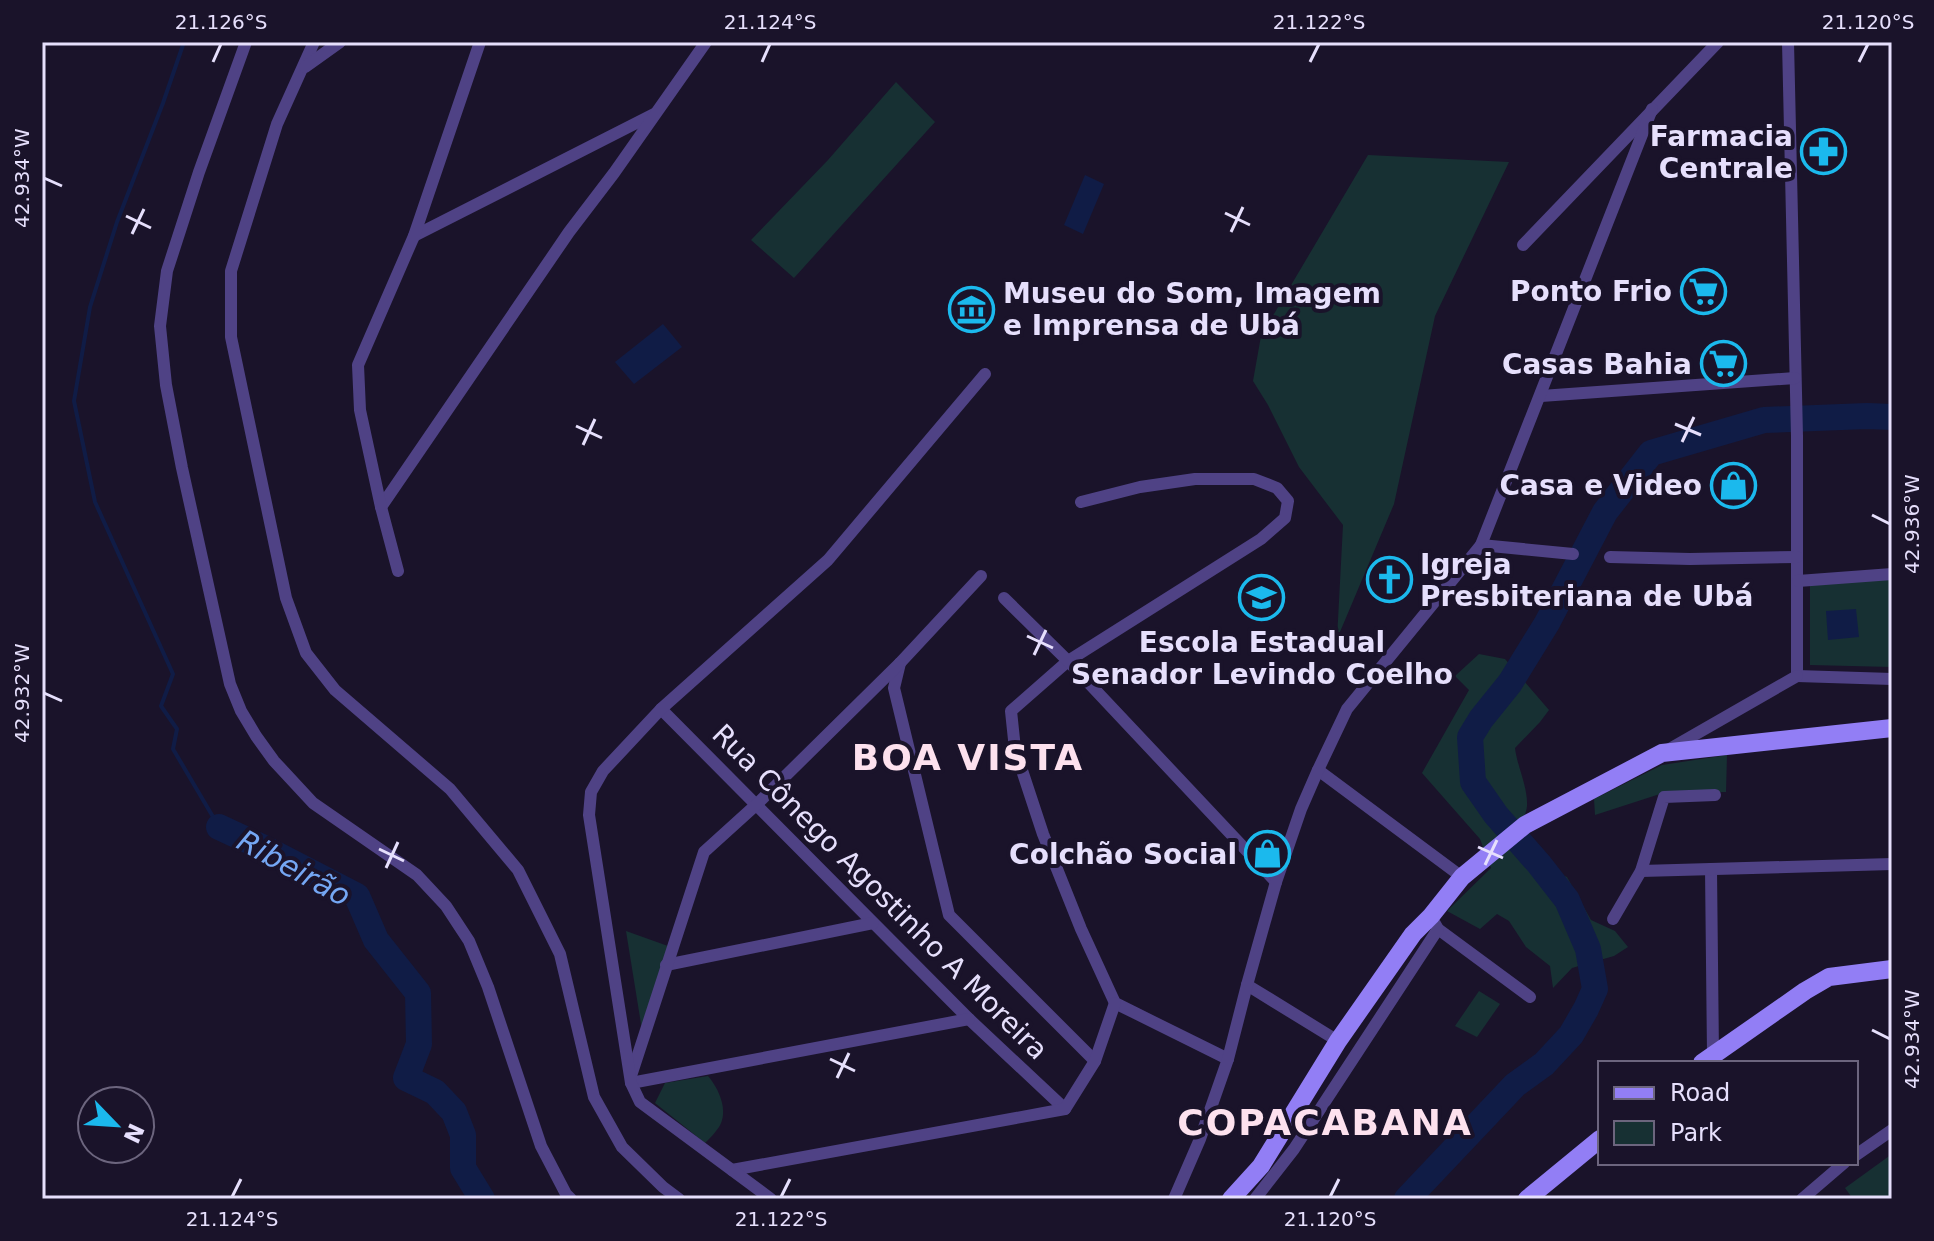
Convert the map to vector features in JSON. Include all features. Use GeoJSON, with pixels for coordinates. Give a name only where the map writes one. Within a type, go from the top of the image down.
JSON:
{"type":"FeatureCollection","features":[{"type":"Feature","properties":{"kind":"main road"},"geometry":{"type":"LineString","coordinates":[[1231,1199],[1261,1166],[1338,1041],[1413,934],[1434,922],[1462,877],[1525,825],[1662,753],[1892,728]]}},
{"type":"Feature","properties":{"kind":"main road"},"geometry":{"type":"LineString","coordinates":[[1708,1059],[1829,977],[1892,969]]}},
{"type":"Feature","properties":{"kind":"main road"},"geometry":{"type":"LineString","coordinates":[[1527,1199],[1598,1141]]}},
{"type":"Feature","properties":{"kind":"street"},"geometry":{"type":"LineString","coordinates":[[246,42],[167,271],[160,326],[166,385],[230,684],[241,711],[274,761],[313,803],[417,875],[446,906],[469,941],[488,987],[541,1146],[571,1199]]}},
{"type":"Feature","properties":{"kind":"street"},"geometry":{"type":"LineString","coordinates":[[314,42],[277,124],[231,271],[231,337],[286,598],[306,653],[335,690],[450,789],[518,870],[560,954],[594,1097],[622,1147],[679,1199]]}},
{"type":"Feature","properties":{"kind":"street"},"geometry":{"type":"LineString","coordinates":[[302,69],[340,42]]}},
{"type":"Feature","properties":{"kind":"street"},"geometry":{"type":"LineString","coordinates":[[398,571],[360,410],[358,365],[414,236],[480,42]]}},
{"type":"Feature","properties":{"kind":"street"},"geometry":{"type":"LineString","coordinates":[[381,507],[569,232],[706,42]]}},
{"type":"Feature","properties":{"kind":"street"},"geometry":{"type":"LineString","coordinates":[[1523,245],[1718,42]]}},
{"type":"Feature","properties":{"kind":"street"},"geometry":{"type":"LineString","coordinates":[[1788,42],[1797,436],[1797,676]]}},
{"type":"Feature","properties":{"kind":"street"},"geometry":{"type":"LineString","coordinates":[[1174,1199],[1200,1139],[1228,1059],[1276,882],[1318,770],[1347,709],[1481,545],[1652,109]]}},
{"type":"Feature","properties":{"kind":"street"},"geometry":{"type":"LineString","coordinates":[[414,236],[657,112]]}},
{"type":"Feature","properties":{"kind":"street"},"geometry":{"type":"LineString","coordinates":[[771,1199],[640,1102],[630,1081],[589,815],[591,792],[603,771],[661,709],[828,560],[985,374]]}},
{"type":"Feature","properties":{"kind":"street"},"geometry":{"type":"LineString","coordinates":[[1541,396],[1795,378]]}},
{"type":"Feature","properties":{"kind":"street"},"geometry":{"type":"LineString","coordinates":[[1081,502],[1140,487],[1195,479],[1254,479],[1277,488],[1288,501],[1285,518],[1261,539],[1068,661],[1011,711],[1015,749],[1043,834],[1115,1003],[1228,1059]]}},
{"type":"Feature","properties":{"kind":"street"},"geometry":{"type":"LineString","coordinates":[[1481,545],[1573,554]]}},
{"type":"Feature","properties":{"kind":"street"},"geometry":{"type":"LineString","coordinates":[[1610,557],[1797,557]]}},
{"type":"Feature","properties":{"kind":"street"},"geometry":{"type":"LineString","coordinates":[[1798,581],[1892,574]]}},
{"type":"Feature","properties":{"kind":"street"},"geometry":{"type":"LineString","coordinates":[[630,1081],[704,852],[900,663],[981,576]]}},
{"type":"Feature","properties":{"kind":"street"},"geometry":{"type":"LineString","coordinates":[[1004,598],[1068,661],[1276,882]]}},
{"type":"Feature","properties":{"kind":"street"},"geometry":{"type":"LineString","coordinates":[[900,663],[894,688],[949,915],[1095,1061]]}},
{"type":"Feature","properties":{"kind":"street"},"geometry":{"type":"LineString","coordinates":[[1662,753],[1797,676],[1892,679]]}},
{"type":"Feature","properties":{"kind":"street","name":"Rua Cônego Agostinho A Moreira"},"geometry":{"type":"LineString","coordinates":[[661,709],[969,1019],[1065,1109]]}},
{"type":"Feature","properties":{"kind":"street"},"geometry":{"type":"LineString","coordinates":[[1318,770],[1462,877]]}},
{"type":"Feature","properties":{"kind":"street"},"geometry":{"type":"LineString","coordinates":[[1613,919],[1641,871],[1664,797],[1715,795]]}},
{"type":"Feature","properties":{"kind":"street"},"geometry":{"type":"LineString","coordinates":[[1641,871],[1892,864]]}},
{"type":"Feature","properties":{"kind":"street"},"geometry":{"type":"LineString","coordinates":[[1708,1059],[1711,869]]}},
{"type":"Feature","properties":{"kind":"street"},"geometry":{"type":"LineString","coordinates":[[1255,1199],[1294,1149],[1434,922],[1530,997]]}},
{"type":"Feature","properties":{"kind":"street"},"geometry":{"type":"LineString","coordinates":[[666,965],[873,923]]}},
{"type":"Feature","properties":{"kind":"street"},"geometry":{"type":"LineString","coordinates":[[1247,985],[1338,1041]]}},
{"type":"Feature","properties":{"kind":"street"},"geometry":{"type":"LineString","coordinates":[[732,1170],[1065,1109],[1095,1061],[1115,1003]]}},
{"type":"Feature","properties":{"kind":"street"},"geometry":{"type":"LineString","coordinates":[[630,1081],[969,1019]]}},
{"type":"Feature","properties":{"kind":"street"},"geometry":{"type":"LineString","coordinates":[[1858,1154],[1892,1130]]}},
{"type":"Feature","properties":{"kind":"street"},"geometry":{"type":"LineString","coordinates":[[1802,1199],[1842,1165]]}},
{"type":"Feature","properties":{"kind":"green space"},"geometry":{"type":"Polygon","coordinates":[[[896,82],[935,122],[794,278],[751,240],[828,160],[896,82]]]}},
{"type":"Feature","properties":{"kind":"green space"},"geometry":{"type":"Polygon","coordinates":[[[1368,155],[1509,162],[1435,316],[1394,504],[1337,639],[1343,525],[1299,467],[1253,381],[1261,336],[1368,155]]]}},
{"type":"Feature","properties":{"kind":"green space"},"geometry":{"type":"Polygon","coordinates":[[[1892,577],[1892,667],[1810,665],[1810,582],[1892,577]]]}},
{"type":"Feature","properties":{"kind":"green space"},"geometry":{"type":"Polygon","coordinates":[[[1479,654],[1505,659],[1549,710],[1515,748],[1527,806],[1515,836],[1539,864],[1567,877],[1591,920],[1615,931],[1628,947],[1614,956],[1572,968],[1553,988],[1550,966],[1526,947],[1509,921],[1497,914],[1480,929],[1447,911],[1491,868],[1480,839],[1422,773],[1469,690],[1455,676],[1479,654]]]}},
{"type":"Feature","properties":{"kind":"green space"},"geometry":{"type":"Polygon","coordinates":[[[1727,755],[1726,792],[1663,793],[1595,815],[1594,799],[1662,765],[1727,755]]]}},
{"type":"Feature","properties":{"kind":"green space"},"geometry":{"type":"Polygon","coordinates":[[[626,931],[668,946],[642,1030],[626,931]]]}},
{"type":"Feature","properties":{"kind":"green space"},"geometry":{"type":"Polygon","coordinates":[[[1479,991],[1500,1004],[1477,1037],[1455,1026],[1479,991]]]}},
{"type":"Feature","properties":{"kind":"green space"},"geometry":{"type":"Polygon","coordinates":[[[708,1076],[719,1094],[723,1114],[719,1127],[705,1143],[655,1103],[665,1083],[708,1076]]]}},
{"type":"Feature","properties":{"kind":"green space"},"geometry":{"type":"Polygon","coordinates":[[[1892,1154],[1892,1199],[1853,1199],[1845,1188],[1892,1154]]]}},
{"type":"Feature","properties":{"kind":"water"},"geometry":{"type":"Polygon","coordinates":[[[1085,175],[1104,184],[1083,234],[1064,225],[1085,175]]]}},
{"type":"Feature","properties":{"kind":"water"},"geometry":{"type":"Polygon","coordinates":[[[663,324],[682,347],[634,384],[615,362],[663,324]]]}},
{"type":"Feature","properties":{"kind":"water"},"geometry":{"type":"Polygon","coordinates":[[[1856,609],[1859,637],[1828,640],[1826,611],[1856,609]]]}},
{"type":"Feature","properties":{"kind":"waterway"},"geometry":{"type":"LineString","coordinates":[[184,42],[117,222],[90,307],[74,401],[95,502],[173,674],[161,706],[177,729],[173,749],[219,827]]}},
{"type":"Feature","properties":{"kind":"waterway"},"geometry":{"type":"LineString","coordinates":[[1407,1199],[1515,1085],[1544,1064],[1571,1035],[1595,989],[1588,949],[1567,900],[1496,815],[1473,782],[1470,737],[1510,683],[1547,623],[1605,512],[1651,453],[1764,420],[1892,417]]}},
{"type":"Feature","properties":{"kind":"waterway","name":"Ribeirão"},"geometry":{"type":"LineString","coordinates":[[219,827],[357,896],[376,940],[418,993],[419,1044],[406,1078],[435,1092],[454,1112],[463,1135],[463,1168],[482,1199]]}},
{"type":"Feature","properties":{"kind":"place","name":"Farmacia Centrale"},"geometry":{"type":"Point","coordinates":[1824,152]}},
{"type":"Feature","properties":{"kind":"place","name":"Ponto Frio"},"geometry":{"type":"Point","coordinates":[1703,291]}},
{"type":"Feature","properties":{"kind":"place","name":"Museu do Som, Imagem e Imprensa de Ubá"},"geometry":{"type":"Point","coordinates":[972,309]}},
{"type":"Feature","properties":{"kind":"place","name":"Casas Bahia"},"geometry":{"type":"Point","coordinates":[1723,364]}},
{"type":"Feature","properties":{"kind":"place","name":"Casa e Video"},"geometry":{"type":"Point","coordinates":[1733,485]}},
{"type":"Feature","properties":{"kind":"place","name":"Igreja Presbiteriana de Ubá"},"geometry":{"type":"Point","coordinates":[1389,580]}},
{"type":"Feature","properties":{"kind":"place","name":"Escola Estadual Senador Levindo Coelho"},"geometry":{"type":"Point","coordinates":[1262,598]}},
{"type":"Feature","properties":{"kind":"place","name":"Colchão Social"},"geometry":{"type":"Point","coordinates":[1268,854]}},
{"type":"Feature","properties":{"kind":"district","name":"BOA VISTA"},"geometry":{"type":"Point","coordinates":[968,757]}},
{"type":"Feature","properties":{"kind":"district","name":"COPACABANA"},"geometry":{"type":"Point","coordinates":[1325,1122]}}]}
